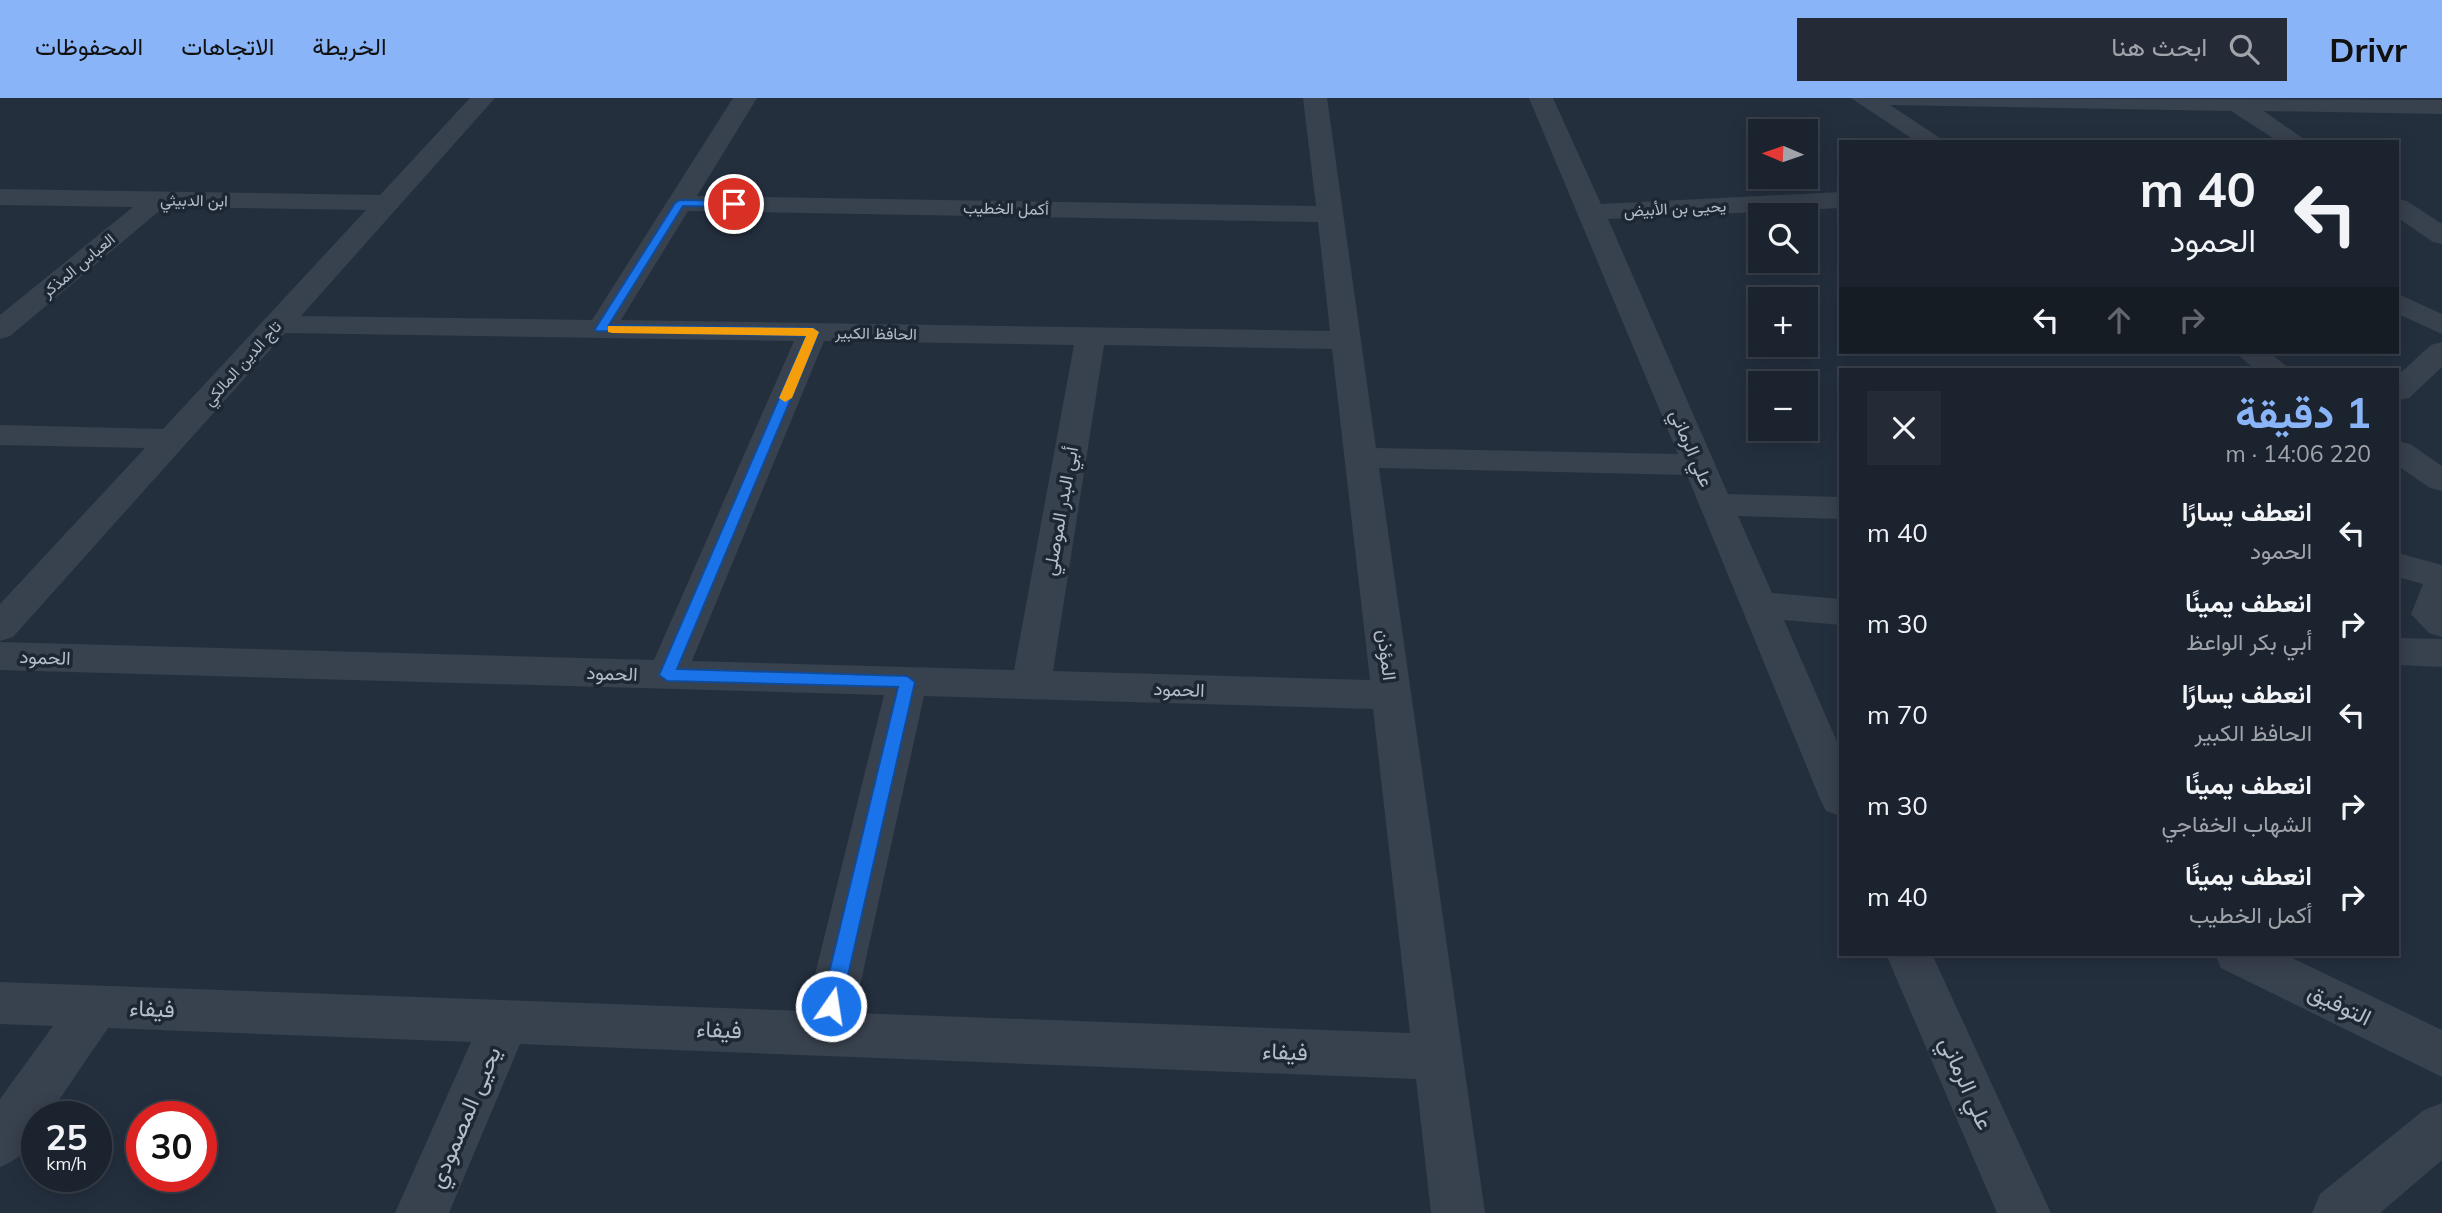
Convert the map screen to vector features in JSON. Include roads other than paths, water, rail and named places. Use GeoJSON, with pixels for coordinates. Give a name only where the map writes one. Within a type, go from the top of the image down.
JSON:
{"type":"FeatureCollection","features":[{"type":"Feature","properties":{"kind":"street","name":"تاج الدين المالكي"},"geometry":{"type":"LineString","coordinates":[[0,628],[483,98]]}},
{"type":"Feature","properties":{"kind":"street"},"geometry":{"type":"LineString","coordinates":[[601,329],[745,98]]}},
{"type":"Feature","properties":{"kind":"street","name":"المؤذن"},"geometry":{"type":"LineString","coordinates":[[1315,98],[1458,1213]]}},
{"type":"Feature","properties":{"kind":"street","name":"علي الرماني"},"geometry":{"type":"LineString","coordinates":[[1541,98],[1838,788]]}},
{"type":"Feature","properties":{"kind":"street"},"geometry":{"type":"LineString","coordinates":[[1863,98],[1931,140]]}},
{"type":"Feature","properties":{"kind":"street"},"geometry":{"type":"LineString","coordinates":[[1887,98],[2442,107]]}},
{"type":"Feature","properties":{"kind":"street"},"geometry":{"type":"LineString","coordinates":[[2237,104],[2293,140]]}},
{"type":"Feature","properties":{"kind":"street","name":"ابن الدبيثي"},"geometry":{"type":"LineString","coordinates":[[0,197],[388,203]]}},
{"type":"Feature","properties":{"kind":"street","name":"العباس المذكر"},"geometry":{"type":"LineString","coordinates":[[3,324],[157,200]]}},
{"type":"Feature","properties":{"kind":"street","name":"يحيى بن الأبيض"},"geometry":{"type":"LineString","coordinates":[[1592,212],[1839,200]]}},
{"type":"Feature","properties":{"kind":"street","name":"أكمل الخطيب"},"geometry":{"type":"LineString","coordinates":[[680,203],[1331,214]]}},
{"type":"Feature","properties":{"kind":"street"},"geometry":{"type":"LineString","coordinates":[[2399,208],[2442,236]]}},
{"type":"Feature","properties":{"kind":"street"},"geometry":{"type":"LineString","coordinates":[[2409,243],[2442,243]]}},
{"type":"Feature","properties":{"kind":"street"},"geometry":{"type":"LineString","coordinates":[[2399,304],[2442,325]]}},
{"type":"Feature","properties":{"kind":"street","name":"الحافظ الكبير"},"geometry":{"type":"LineString","coordinates":[[278,324],[1347,341]]}},
{"type":"Feature","properties":{"kind":"street"},"geometry":{"type":"LineString","coordinates":[[667,675],[813,332]]}},
{"type":"Feature","properties":{"kind":"street","name":"أبي البدر الموصلي"},"geometry":{"type":"LineString","coordinates":[[1031,685],[1090,337]]}},
{"type":"Feature","properties":{"kind":"street"},"geometry":{"type":"LineString","coordinates":[[2399,390],[2442,351]]}},
{"type":"Feature","properties":{"kind":"street"},"geometry":{"type":"LineString","coordinates":[[2252,354],[2273,368]]}},
{"type":"Feature","properties":{"kind":"street"},"geometry":{"type":"LineString","coordinates":[[0,435],[172,439]]}},
{"type":"Feature","properties":{"kind":"street"},"geometry":{"type":"LineString","coordinates":[[2399,452],[2442,481]]}},
{"type":"Feature","properties":{"kind":"street"},"geometry":{"type":"LineString","coordinates":[[1362,458],[1699,465]]}},
{"type":"Feature","properties":{"kind":"street"},"geometry":{"type":"LineString","coordinates":[[1715,504],[1839,508]]}},
{"type":"Feature","properties":{"kind":"street"},"geometry":{"type":"LineString","coordinates":[[2399,565],[2442,577]]}},
{"type":"Feature","properties":{"kind":"street"},"geometry":{"type":"LineString","coordinates":[[2442,582],[2430,614],[2442,624]]}},
{"type":"Feature","properties":{"kind":"street"},"geometry":{"type":"LineString","coordinates":[[1759,605],[1839,612]]}},
{"type":"Feature","properties":{"kind":"street"},"geometry":{"type":"LineString","coordinates":[[2399,652],[2442,653]]}},
{"type":"Feature","properties":{"kind":"street","name":"الحمود"},"geometry":{"type":"LineString","coordinates":[[0,656],[1392,695]]}},
{"type":"Feature","properties":{"kind":"street"},"geometry":{"type":"LineString","coordinates":[[825,1033],[907,682]]}},
{"type":"Feature","properties":{"kind":"street","name":"علي الرماني"},"geometry":{"type":"LineString","coordinates":[[1910,956],[2024,1213]]}},
{"type":"Feature","properties":{"kind":"street","name":"التوفيق"},"geometry":{"type":"LineString","coordinates":[[2242,956],[2442,1054]]}},
{"type":"Feature","properties":{"kind":"street","name":"فيفاء"},"geometry":{"type":"LineString","coordinates":[[0,1003],[1437,1057]]}},
{"type":"Feature","properties":{"kind":"street"},"geometry":{"type":"LineString","coordinates":[[0,1142],[96,1006]]}},
{"type":"Feature","properties":{"kind":"street","name":"يحيى المصمودي"},"geometry":{"type":"LineString","coordinates":[[422,1213],[505,1021]]}},
{"type":"Feature","properties":{"kind":"street"},"geometry":{"type":"LineString","coordinates":[[2339,1213],[2442,1127]]}}]}
